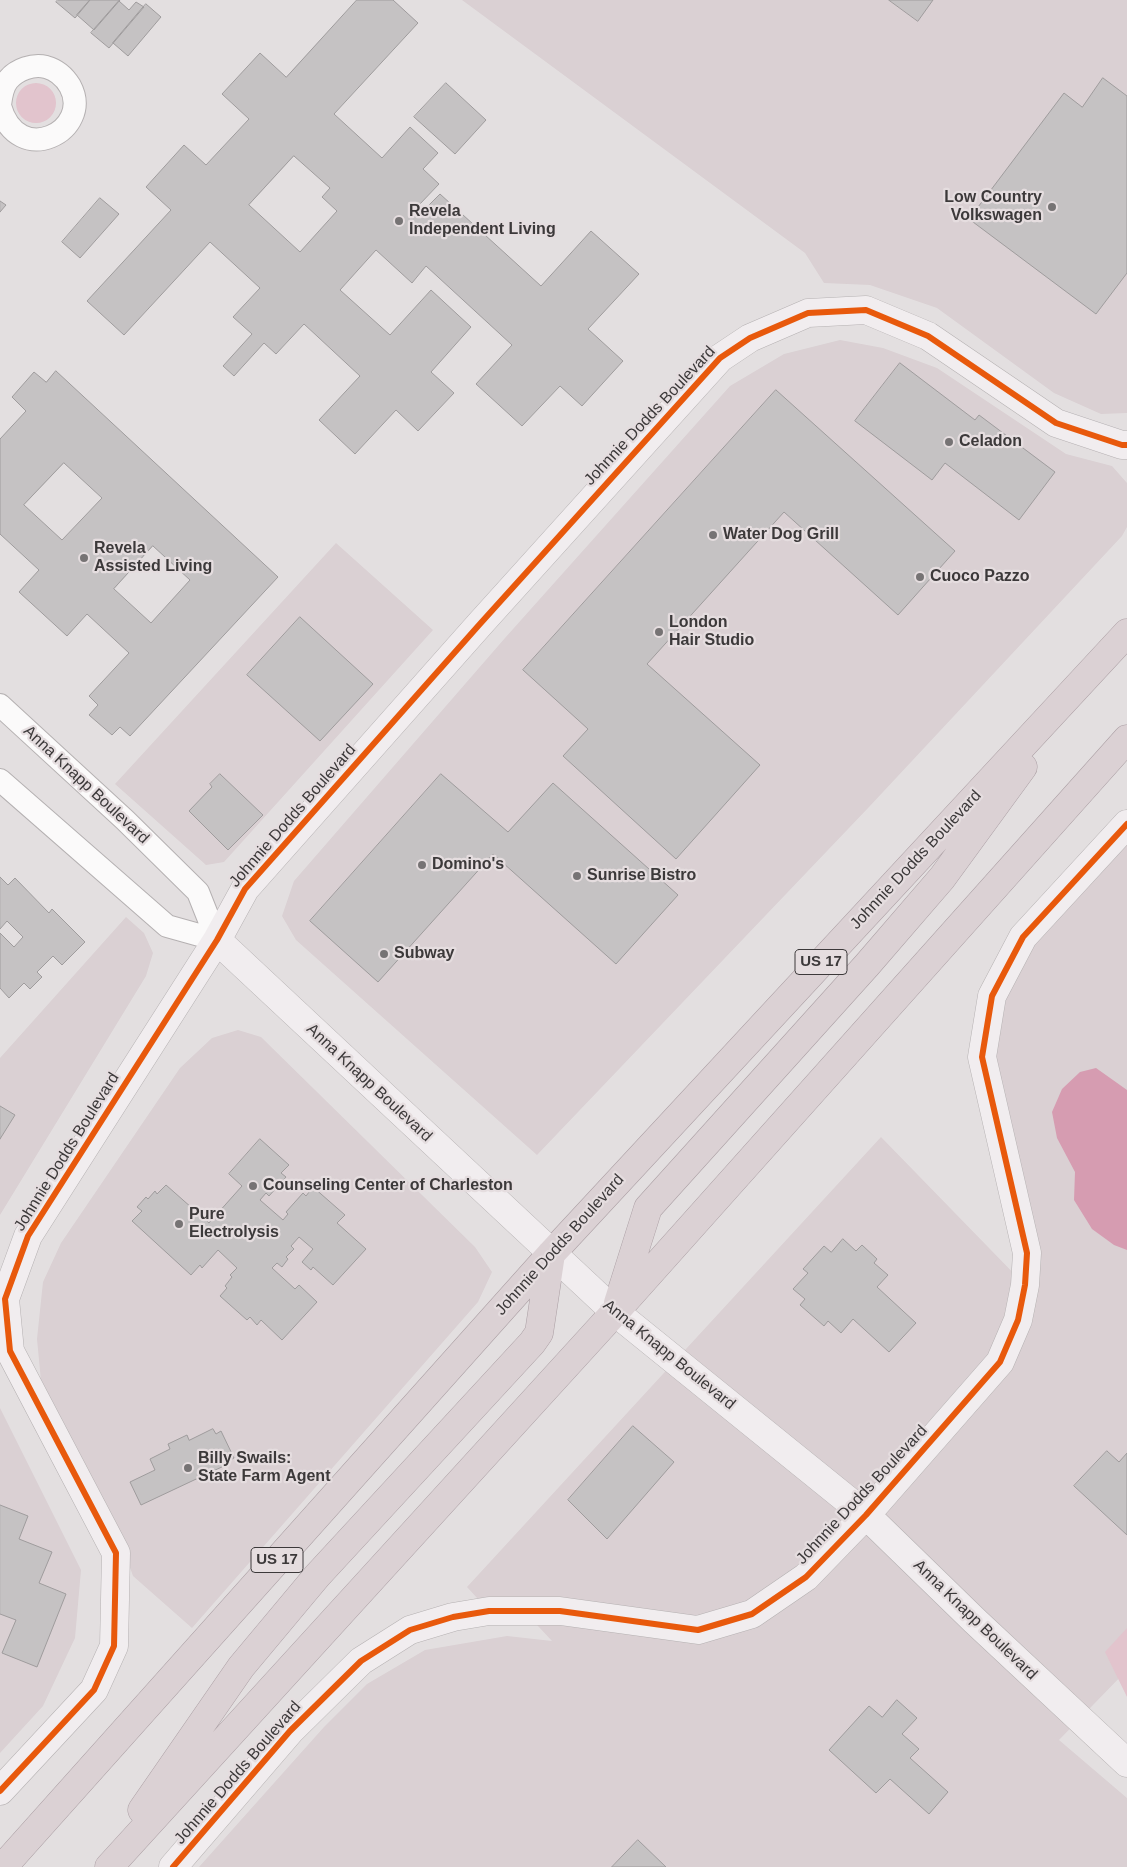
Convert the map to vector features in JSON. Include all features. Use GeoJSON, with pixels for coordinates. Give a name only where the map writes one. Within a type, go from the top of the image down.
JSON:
{"type":"FeatureCollection","features":[{"type":"Feature","properties":{"kind":"highway","name":"Johnnie Dodds Boulevard"},"geometry":{"type":"LineString","coordinates":[[3,1867],[551,1254],[1127,633]]}},
{"type":"Feature","properties":{"kind":"highway"},"geometry":{"type":"LineString","coordinates":[[615,1312],[648,1208],[867,965],[942,878],[1092,671]]}},
{"type":"Feature","properties":{"kind":"highway","name":"Johnnie Dodds Boulevard"},"geometry":{"type":"LineString","coordinates":[[109,1867],[615,1312],[1127,739]]}},
{"type":"Feature","properties":{"kind":"highway"},"geometry":{"type":"LineString","coordinates":[[102,1867],[247,1660],[317,1576],[532,1343],[539,1333],[551,1254]]}},
{"type":"Feature","properties":{"kind":"street"},"geometry":{"type":"LineString","coordinates":[[36,66],[45,67],[57,72],[66,79],[72,91],[74,102],[72,115],[67,125],[58,134],[42,140],[29,139],[17,134],[7,126],[0,106],[4,76],[36,66]]}},
{"type":"Feature","properties":{"kind":"street","name":"Johnnie Dodds Boulevard"},"geometry":{"type":"LineString","coordinates":[[0,1791],[94,1690],[114,1646],[116,1553],[10,1351],[5,1299],[28,1236],[217,940],[245,889],[451,656],[720,358],[750,338],[808,313],[866,310],[928,336],[1056,423],[1127,445]]}},
{"type":"Feature","properties":{"kind":"street","name":"Anna Knapp Boulevard"},"geometry":{"type":"LineString","coordinates":[[0,706],[125,820],[198,892],[217,940],[551,1254],[615,1312],[866,1515],[975,1621],[1127,1763]]}},
{"type":"Feature","properties":{"kind":"street","name":"Anna Knapp Boulevard"},"geometry":{"type":"LineString","coordinates":[[0,780],[167,926],[217,940]]}},
{"type":"Feature","properties":{"kind":"street","name":"Johnnie Dodds Boulevard"},"geometry":{"type":"LineString","coordinates":[[173,1867],[290,1731],[361,1661],[410,1630],[453,1617],[489,1611],[560,1611],[698,1630],[752,1614],[806,1576],[866,1515],[1000,1362],[1018,1320],[1025,1285],[1027,1253],[982,1057],[992,996],[1023,937],[1127,824]]}},
{"type":"Feature","properties":{"kind":"shaded area"},"geometry":{"type":"Polygon","coordinates":[[[462,0],[1127,0],[1127,413],[1101,414],[1054,393],[937,308],[870,285],[824,283],[805,253],[462,0]]]}},
{"type":"Feature","properties":{"kind":"shaded area"},"geometry":{"type":"Polygon","coordinates":[[[40,83],[47,86],[53,92],[56,103],[55,111],[47,120],[40,123],[32,123],[25,120],[17,111],[16,99],[19,92],[28,84],[40,83]]]}},
{"type":"Feature","properties":{"kind":"shaded area"},"geometry":{"type":"Polygon","coordinates":[[[840,340],[883,348],[937,368],[1066,454],[1112,466],[1127,483],[1127,527],[1122,536],[869,807],[537,1155],[296,940],[282,916],[294,881],[505,638],[730,386],[784,354],[840,340]]]}},
{"type":"Feature","properties":{"kind":"shaded area"},"geometry":{"type":"Polygon","coordinates":[[[336,543],[433,630],[224,862],[206,865],[115,784],[336,543]]]}},
{"type":"Feature","properties":{"kind":"shaded area"},"geometry":{"type":"Polygon","coordinates":[[[1127,824],[1127,1670],[1059,1740],[1127,1798],[1127,1867],[199,1867],[324,1727],[367,1684],[425,1650],[507,1636],[552,1641],[524,1611],[489,1611],[467,1587],[881,1137],[1025,1285],[982,1057],[992,996],[1127,824]]]}},
{"type":"Feature","properties":{"kind":"shaded area"},"geometry":{"type":"Polygon","coordinates":[[[126,917],[144,933],[153,953],[146,976],[0,1215],[0,1058],[126,917]]]}},
{"type":"Feature","properties":{"kind":"shaded area"},"geometry":{"type":"Polygon","coordinates":[[[238,1030],[261,1037],[475,1247],[492,1272],[478,1302],[192,1628],[133,1576],[111,1514],[41,1381],[37,1339],[43,1282],[61,1243],[180,1068],[212,1038],[238,1030]]]}},
{"type":"Feature","properties":{"kind":"shaded area"},"geometry":{"type":"Polygon","coordinates":[[[1096,1068],[1127,1090],[1127,1250],[1114,1245],[1092,1229],[1074,1200],[1075,1172],[1057,1138],[1052,1112],[1062,1089],[1080,1072],[1096,1068]]]}},
{"type":"Feature","properties":{"kind":"shaded area"},"geometry":{"type":"Polygon","coordinates":[[[0,1408],[81,1570],[75,1638],[43,1706],[0,1753],[0,1408]]]}},
{"type":"Feature","properties":{"kind":"shaded area"},"geometry":{"type":"Polygon","coordinates":[[[1127,1628],[1127,1697],[1105,1652],[1127,1628]]]}},
{"type":"Feature","properties":{"kind":"building"},"geometry":{"type":"Polygon","coordinates":[[[58,0],[90,0],[75,18],[56,2],[58,0]]]}},
{"type":"Feature","properties":{"kind":"building"},"geometry":{"type":"Polygon","coordinates":[[[90,0],[120,0],[94,30],[77,15],[90,0]]]}},
{"type":"Feature","properties":{"kind":"building","name":"Revela Independent Living"},"geometry":{"type":"Polygon","coordinates":[[[357,0],[393,0],[418,23],[334,114],[382,158],[410,127],[438,153],[423,169],[439,184],[419,205],[424,210],[440,194],[541,286],[591,231],[639,274],[588,329],[623,361],[582,406],[560,386],[522,426],[476,384],[512,345],[426,266],[412,283],[376,250],[340,290],[390,335],[431,290],[471,327],[431,372],[454,393],[418,431],[396,410],[355,454],[319,420],[360,376],[304,324],[276,354],[264,343],[234,376],[223,366],[252,334],[233,317],[260,288],[210,242],[124,335],[87,301],[171,210],[146,187],[184,145],[206,165],[249,119],[222,94],[260,53],[286,77],[357,0]],[[294,156],[249,205],[300,252],[337,211],[322,197],[330,188],[294,156]]]}},
{"type":"Feature","properties":{"kind":"building"},"geometry":{"type":"Polygon","coordinates":[[[889,0],[933,0],[918,21],[889,0]]]}},
{"type":"Feature","properties":{"kind":"building"},"geometry":{"type":"Polygon","coordinates":[[[119,1],[129,10],[136,2],[144,7],[109,48],[91,33],[119,1]]]}},
{"type":"Feature","properties":{"kind":"building"},"geometry":{"type":"Polygon","coordinates":[[[146,4],[161,17],[128,56],[113,43],[146,4]]]}},
{"type":"Feature","properties":{"kind":"building","name":"Low Country Volkswagen"},"geometry":{"type":"Polygon","coordinates":[[[1103,78],[1127,96],[1127,273],[1096,314],[969,219],[1064,93],[1082,107],[1103,78]]]}},
{"type":"Feature","properties":{"kind":"building"},"geometry":{"type":"Polygon","coordinates":[[[446,83],[486,120],[455,154],[414,117],[446,83]]]}},
{"type":"Feature","properties":{"kind":"building"},"geometry":{"type":"Polygon","coordinates":[[[100,198],[119,214],[80,258],[62,242],[100,198]]]}},
{"type":"Feature","properties":{"kind":"building"},"geometry":{"type":"Polygon","coordinates":[[[0,201],[6,205],[0,212],[0,201]]]}},
{"type":"Feature","properties":{"kind":"building","name":"Celadon"},"geometry":{"type":"Polygon","coordinates":[[[900,363],[975,420],[979,415],[1055,472],[1019,520],[945,463],[932,480],[855,421],[900,363]]]}},
{"type":"Feature","properties":{"kind":"building","name":"Revela Assisted Living"},"geometry":{"type":"Polygon","coordinates":[[[56,371],[278,577],[130,736],[120,727],[112,735],[89,715],[98,705],[89,696],[129,653],[87,614],[67,636],[19,592],[39,570],[0,534],[0,439],[26,411],[12,397],[34,372],[46,382],[56,371]],[[64,463],[24,505],[62,540],[102,498],[64,463]],[[153,546],[114,589],[151,623],[190,580],[153,546]]]}},
{"type":"Feature","properties":{"kind":"building"},"geometry":{"type":"Polygon","coordinates":[[[776,390],[955,551],[898,615],[784,512],[647,664],[760,765],[676,859],[563,756],[588,729],[523,670],[776,390]]]}},
{"type":"Feature","properties":{"kind":"building"},"geometry":{"type":"Polygon","coordinates":[[[300,617],[373,684],[320,741],[247,675],[300,617]]]}},
{"type":"Feature","properties":{"kind":"building"},"geometry":{"type":"Polygon","coordinates":[[[220,774],[263,815],[228,850],[189,811],[212,787],[210,784],[220,774]]]}},
{"type":"Feature","properties":{"kind":"building"},"geometry":{"type":"Polygon","coordinates":[[[441,774],[508,832],[553,783],[678,895],[616,964],[493,854],[378,982],[310,921],[441,774]]]}},
{"type":"Feature","properties":{"kind":"building"},"geometry":{"type":"Polygon","coordinates":[[[0,877],[8,885],[15,878],[49,913],[52,909],[85,942],[62,965],[53,956],[37,972],[42,977],[30,989],[24,983],[9,998],[0,988],[0,933],[14,947],[23,937],[7,921],[0,929],[0,877]]]}},
{"type":"Feature","properties":{"kind":"building"},"geometry":{"type":"Polygon","coordinates":[[[0,1106],[15,1115],[0,1139],[0,1106]]]}},
{"type":"Feature","properties":{"kind":"building"},"geometry":{"type":"Polygon","coordinates":[[[260,1139],[289,1165],[281,1173],[286,1177],[269,1196],[266,1193],[260,1200],[283,1220],[288,1214],[286,1212],[303,1193],[306,1196],[313,1187],[345,1215],[337,1223],[366,1249],[333,1285],[313,1267],[311,1270],[302,1262],[313,1249],[299,1237],[291,1246],[294,1249],[286,1257],[288,1259],[282,1267],[277,1263],[272,1268],[295,1289],[299,1285],[317,1302],[282,1340],[261,1320],[257,1325],[250,1317],[247,1320],[220,1296],[227,1288],[225,1286],[232,1277],[230,1275],[237,1268],[218,1250],[202,1268],[200,1265],[191,1275],[132,1221],[142,1211],[137,1207],[146,1197],[148,1199],[155,1191],[157,1194],[166,1185],[209,1223],[242,1186],[229,1174],[260,1139]]]}},
{"type":"Feature","properties":{"kind":"building"},"geometry":{"type":"Polygon","coordinates":[[[843,1239],[856,1251],[862,1245],[877,1259],[874,1263],[888,1275],[877,1287],[916,1323],[889,1352],[853,1319],[841,1333],[828,1321],[824,1326],[800,1305],[805,1299],[793,1289],[808,1273],[803,1269],[824,1246],[831,1252],[843,1239]]]}},
{"type":"Feature","properties":{"kind":"building"},"geometry":{"type":"Polygon","coordinates":[[[633,1426],[674,1462],[607,1539],[568,1500],[633,1426]]]}},
{"type":"Feature","properties":{"kind":"building","name":"Billy Swails: State Farm Agent"},"geometry":{"type":"Polygon","coordinates":[[[213,1429],[216,1434],[221,1431],[234,1458],[226,1462],[226,1465],[141,1505],[130,1482],[155,1470],[150,1459],[170,1449],[168,1444],[187,1435],[189,1440],[213,1429]]]}},
{"type":"Feature","properties":{"kind":"building"},"geometry":{"type":"Polygon","coordinates":[[[1107,1451],[1119,1462],[1127,1453],[1127,1535],[1074,1486],[1107,1451]]]}},
{"type":"Feature","properties":{"kind":"building"},"geometry":{"type":"Polygon","coordinates":[[[0,1505],[28,1516],[19,1539],[52,1552],[39,1583],[66,1594],[37,1667],[2,1653],[16,1620],[0,1614],[0,1505]]]}},
{"type":"Feature","properties":{"kind":"building"},"geometry":{"type":"Polygon","coordinates":[[[897,1700],[917,1718],[902,1734],[919,1749],[910,1758],[948,1792],[929,1814],[890,1779],[876,1793],[829,1750],[869,1706],[882,1717],[897,1700]]]}},
{"type":"Feature","properties":{"kind":"building"},"geometry":{"type":"Polygon","coordinates":[[[638,1840],[666,1867],[612,1867],[638,1840]]]}},
{"type":"Feature","properties":{"kind":"cycle path"},"geometry":{"type":"LineString","coordinates":[[0,1791],[94,1690],[114,1646],[116,1553],[10,1351],[5,1299],[28,1236],[217,940],[245,889],[479,625],[720,358],[750,338],[808,313],[866,310],[928,336],[1056,423],[1127,445]]}},
{"type":"Feature","properties":{"kind":"cycle path"},"geometry":{"type":"LineString","coordinates":[[173,1867],[290,1731],[361,1661],[410,1630],[453,1617],[489,1611],[560,1611],[698,1630],[752,1614],[806,1577],[866,1515],[1000,1362],[1018,1320],[1025,1285],[1027,1253],[982,1057],[992,996],[1023,937],[1127,824]]}},
{"type":"Feature","properties":{"kind":"place","name":"Low Country Volkswagen"},"geometry":{"type":"Point","coordinates":[1052,207]}},
{"type":"Feature","properties":{"kind":"place","name":"Revela Independent Living"},"geometry":{"type":"Point","coordinates":[399,221]}},
{"type":"Feature","properties":{"kind":"place","name":"Celadon"},"geometry":{"type":"Point","coordinates":[949,442]}},
{"type":"Feature","properties":{"kind":"place","name":"Water Dog Grill"},"geometry":{"type":"Point","coordinates":[713,535]}},
{"type":"Feature","properties":{"kind":"place","name":"Revela Assisted Living"},"geometry":{"type":"Point","coordinates":[84,558]}},
{"type":"Feature","properties":{"kind":"place","name":"Cuoco Pazzo"},"geometry":{"type":"Point","coordinates":[920,577]}},
{"type":"Feature","properties":{"kind":"place","name":"London Hair Studio"},"geometry":{"type":"Point","coordinates":[659,632]}},
{"type":"Feature","properties":{"kind":"place","name":"Domino's"},"geometry":{"type":"Point","coordinates":[422,865]}},
{"type":"Feature","properties":{"kind":"place","name":"Sunrise Bistro"},"geometry":{"type":"Point","coordinates":[577,876]}},
{"type":"Feature","properties":{"kind":"place","name":"Subway"},"geometry":{"type":"Point","coordinates":[384,954]}},
{"type":"Feature","properties":{"kind":"place","name":"Counseling Center of Charleston"},"geometry":{"type":"Point","coordinates":[253,1186]}},
{"type":"Feature","properties":{"kind":"place","name":"Pure Electrolysis"},"geometry":{"type":"Point","coordinates":[179,1224]}},
{"type":"Feature","properties":{"kind":"place","name":"Billy Swails: State Farm Agent"},"geometry":{"type":"Point","coordinates":[188,1468]}}]}
